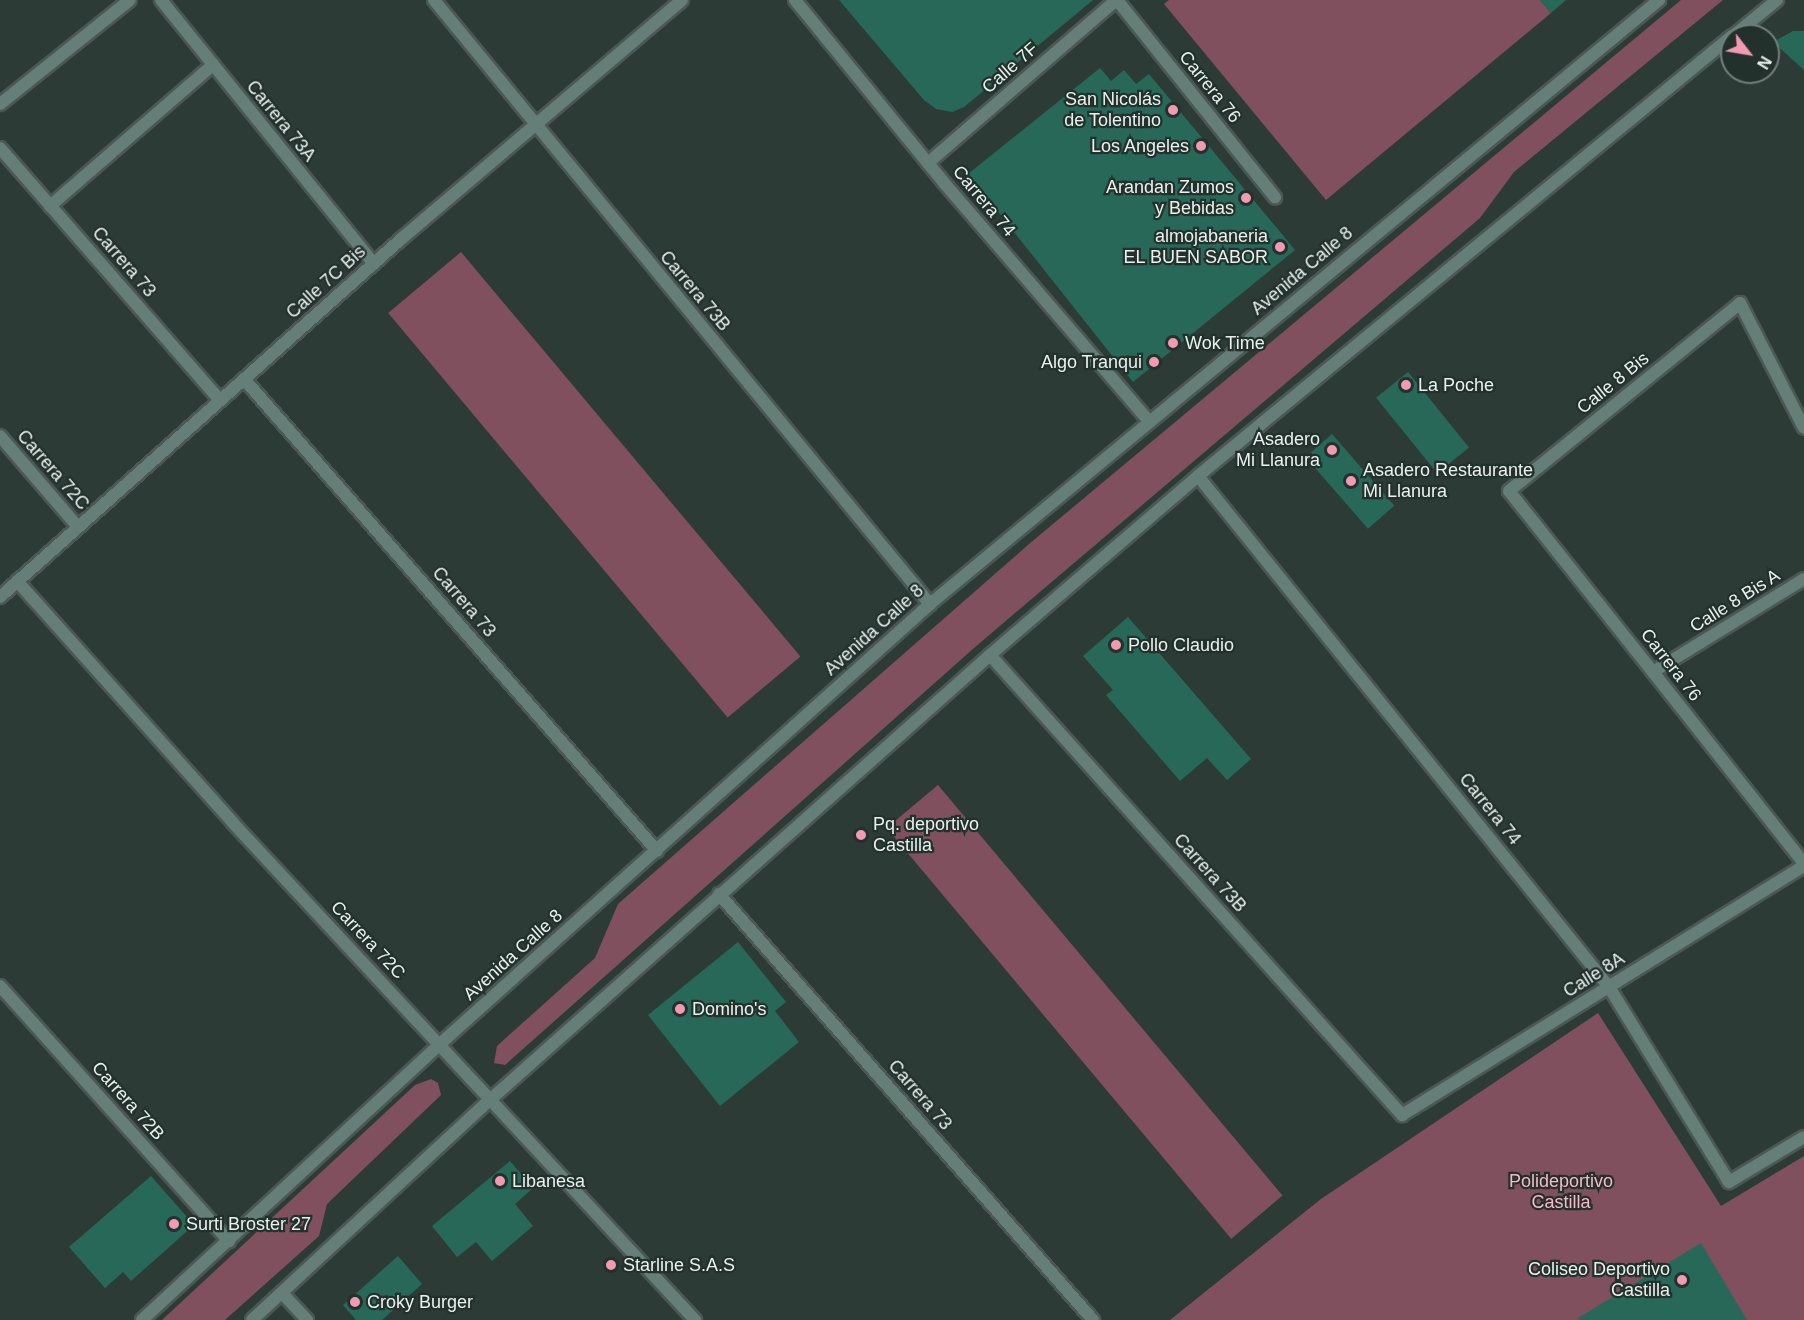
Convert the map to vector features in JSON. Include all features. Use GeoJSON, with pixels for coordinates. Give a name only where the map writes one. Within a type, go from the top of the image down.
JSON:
{"type":"FeatureCollection","features":[{"type":"Feature","properties":{"kind":"street"},"geometry":{"type":"LineString","coordinates":[[0,104],[130,0]]}},
{"type":"Feature","properties":{"kind":"street","name":"Carrera 73A"},"geometry":{"type":"LineString","coordinates":[[161,0],[374,264]]}},
{"type":"Feature","properties":{"kind":"street","name":"Carrera 73B"},"geometry":{"type":"LineString","coordinates":[[434,0],[533,124],[930,604]]}},
{"type":"Feature","properties":{"kind":"street","name":"Calle 7C Bis"},"geometry":{"type":"LineString","coordinates":[[0,597],[533,124],[682,0]]}},
{"type":"Feature","properties":{"kind":"street","name":"Carrera 74"},"geometry":{"type":"LineString","coordinates":[[795,0],[928,163],[1149,422]]}},
{"type":"Feature","properties":{"kind":"street","name":"Calle 7F"},"geometry":{"type":"LineString","coordinates":[[928,163],[1117,0]]}},
{"type":"Feature","properties":{"kind":"street","name":"Carrera 76"},"geometry":{"type":"LineString","coordinates":[[1117,0],[1275,197]]}},
{"type":"Feature","properties":{"kind":"street","name":"Avenida Calle 8"},"geometry":{"type":"LineString","coordinates":[[142,1320],[440,1044],[930,604],[1659,0]]}},
{"type":"Feature","properties":{"kind":"street"},"geometry":{"type":"LineString","coordinates":[[1747,24],[1777,0]]}},
{"type":"Feature","properties":{"kind":"street"},"geometry":{"type":"LineString","coordinates":[[252,1320],[490,1099],[990,655],[1198,476],[1720,46]]}},
{"type":"Feature","properties":{"kind":"street"},"geometry":{"type":"LineString","coordinates":[[50,206],[213,65]]}},
{"type":"Feature","properties":{"kind":"street","name":"Carrera 73"},"geometry":{"type":"LineString","coordinates":[[0,148],[220,400]]}},
{"type":"Feature","properties":{"kind":"street","name":"Calle 8 Bis"},"geometry":{"type":"LineString","coordinates":[[1509,491],[1740,303],[1804,428]]}},
{"type":"Feature","properties":{"kind":"street","name":"Carrera 73"},"geometry":{"type":"LineString","coordinates":[[244,379],[657,851]]}},
{"type":"Feature","properties":{"kind":"street","name":"Carrera 72C"},"geometry":{"type":"LineString","coordinates":[[0,436],[78,527]]}},
{"type":"Feature","properties":{"kind":"street","name":"Carrera 74"},"geometry":{"type":"LineString","coordinates":[[1198,476],[1609,987],[1729,1182],[1804,1137]]}},
{"type":"Feature","properties":{"kind":"street","name":"Carrera 76"},"geometry":{"type":"LineString","coordinates":[[1509,491],[1804,864]]}},
{"type":"Feature","properties":{"kind":"street","name":"Calle 8 Bis A"},"geometry":{"type":"LineString","coordinates":[[1653,672],[1804,579]]}},
{"type":"Feature","properties":{"kind":"street","name":"Carrera 72C"},"geometry":{"type":"LineString","coordinates":[[17,581],[233,823],[695,1320]]}},
{"type":"Feature","properties":{"kind":"street","name":"Carrera 73B"},"geometry":{"type":"LineString","coordinates":[[990,655],[1402,1115]]}},
{"type":"Feature","properties":{"kind":"street","name":"Calle 8A"},"geometry":{"type":"LineString","coordinates":[[1402,1115],[1804,864]]}},
{"type":"Feature","properties":{"kind":"street","name":"Carrera 73"},"geometry":{"type":"LineString","coordinates":[[719,894],[1093,1320]]}},
{"type":"Feature","properties":{"kind":"street","name":"Carrera 72B"},"geometry":{"type":"LineString","coordinates":[[0,986],[229,1241]]}},
{"type":"Feature","properties":{"kind":"street"},"geometry":{"type":"LineString","coordinates":[[282,1293],[307,1320]]}},
{"type":"Feature","properties":{"kind":"green space"},"geometry":{"type":"Polygon","coordinates":[[[1169,0],[1540,0],[1551,13],[1326,200],[1164,4],[1169,0]]]}},
{"type":"Feature","properties":{"kind":"green space"},"geometry":{"type":"Polygon","coordinates":[[[1681,0],[1723,0],[1514,172],[1480,218],[974,648],[505,1065],[494,1063],[497,1046],[595,958],[618,904],[1029,544],[1681,0]]]}},
{"type":"Feature","properties":{"kind":"green space"},"geometry":{"type":"Polygon","coordinates":[[[461,252],[800,656],[728,718],[388,313],[461,252]]]}},
{"type":"Feature","properties":{"kind":"green space"},"geometry":{"type":"Polygon","coordinates":[[[938,785],[1283,1196],[1231,1239],[887,828],[938,785]]]}},
{"type":"Feature","properties":{"kind":"green space","name":"Polideportivo Castilla"},"geometry":{"type":"Polygon","coordinates":[[[1598,1013],[1721,1206],[1804,1156],[1804,1320],[1170,1320],[1321,1199],[1598,1013]]]}},
{"type":"Feature","properties":{"kind":"green space"},"geometry":{"type":"Polygon","coordinates":[[[431,1079],[438,1083],[441,1095],[327,1204],[319,1236],[225,1320],[162,1320],[415,1085],[431,1079]]]}},
{"type":"Feature","properties":{"kind":"building"},"geometry":{"type":"Polygon","coordinates":[[[839,0],[1093,0],[964,107],[952,112],[936,109],[924,100],[839,0]]]}},
{"type":"Feature","properties":{"kind":"building"},"geometry":{"type":"Polygon","coordinates":[[[1540,0],[1566,0],[1551,13],[1540,0]]]}},
{"type":"Feature","properties":{"kind":"building"},"geometry":{"type":"Polygon","coordinates":[[[1793,31],[1804,31],[1804,70],[1780,48],[1780,38],[1793,31]]]}},
{"type":"Feature","properties":{"kind":"building"},"geometry":{"type":"Polygon","coordinates":[[[1100,68],[1111,81],[1124,70],[1136,84],[1149,74],[1295,250],[1133,382],[968,174],[1100,68]]]}},
{"type":"Feature","properties":{"kind":"building"},"geometry":{"type":"Polygon","coordinates":[[[1408,372],[1469,447],[1437,473],[1376,398],[1408,372]]]}},
{"type":"Feature","properties":{"kind":"building","name":"Asadero Restaurante Mi Llanura"},"geometry":{"type":"Polygon","coordinates":[[[1332,434],[1394,506],[1368,529],[1306,457],[1332,434]]]}},
{"type":"Feature","properties":{"kind":"building"},"geometry":{"type":"Polygon","coordinates":[[[1128,617],[1251,759],[1227,780],[1207,758],[1180,781],[1106,695],[1113,690],[1083,656],[1128,617]]]}},
{"type":"Feature","properties":{"kind":"building"},"geometry":{"type":"Polygon","coordinates":[[[738,942],[786,1002],[775,1011],[799,1042],[720,1106],[648,1015],[738,942]]]}},
{"type":"Feature","properties":{"kind":"building"},"geometry":{"type":"Polygon","coordinates":[[[510,1161],[533,1188],[515,1204],[533,1226],[492,1261],[476,1242],[457,1257],[432,1226],[510,1161]]]}},
{"type":"Feature","properties":{"kind":"building"},"geometry":{"type":"Polygon","coordinates":[[[151,1176],[194,1225],[131,1281],[123,1272],[105,1288],[69,1247],[151,1176]]]}},
{"type":"Feature","properties":{"kind":"building","name":"Coliseo Deportivo Castilla"},"geometry":{"type":"Polygon","coordinates":[[[1701,1243],[1747,1320],[1579,1320],[1578,1318],[1701,1243]]]}},
{"type":"Feature","properties":{"kind":"building"},"geometry":{"type":"Polygon","coordinates":[[[398,1256],[422,1284],[382,1320],[356,1320],[343,1305],[398,1256]]]}},
{"type":"Feature","properties":{"kind":"place","name":"San Nicolás de Tolentino"},"geometry":{"type":"Point","coordinates":[1173,110]}},
{"type":"Feature","properties":{"kind":"place","name":"Los Angeles"},"geometry":{"type":"Point","coordinates":[1201,146]}},
{"type":"Feature","properties":{"kind":"place","name":"Arandan Zumos y Bebidas"},"geometry":{"type":"Point","coordinates":[1246,198]}},
{"type":"Feature","properties":{"kind":"place","name":"almojabaneria EL BUEN SABOR"},"geometry":{"type":"Point","coordinates":[1280,247]}},
{"type":"Feature","properties":{"kind":"place","name":"Wok Time"},"geometry":{"type":"Point","coordinates":[1173,343]}},
{"type":"Feature","properties":{"kind":"place","name":"Algo Tranqui"},"geometry":{"type":"Point","coordinates":[1154,362]}},
{"type":"Feature","properties":{"kind":"place","name":"La Poche"},"geometry":{"type":"Point","coordinates":[1406,385]}},
{"type":"Feature","properties":{"kind":"place","name":"Asadero Mi Llanura"},"geometry":{"type":"Point","coordinates":[1332,450]}},
{"type":"Feature","properties":{"kind":"place","name":"Asadero Restaurante Mi Llanura"},"geometry":{"type":"Point","coordinates":[1351,481]}},
{"type":"Feature","properties":{"kind":"place","name":"Pollo Claudio"},"geometry":{"type":"Point","coordinates":[1116,645]}},
{"type":"Feature","properties":{"kind":"place","name":"Pq. deportivo Castilla"},"geometry":{"type":"Point","coordinates":[861,835]}},
{"type":"Feature","properties":{"kind":"place","name":"Domino's"},"geometry":{"type":"Point","coordinates":[680,1009]}},
{"type":"Feature","properties":{"kind":"place","name":"Libanesa"},"geometry":{"type":"Point","coordinates":[500,1181]}},
{"type":"Feature","properties":{"kind":"place","name":"Surti Broster 27"},"geometry":{"type":"Point","coordinates":[174,1224]}},
{"type":"Feature","properties":{"kind":"place","name":"Starline S.A.S"},"geometry":{"type":"Point","coordinates":[611,1265]}},
{"type":"Feature","properties":{"kind":"place","name":"Coliseo Deportivo Castilla"},"geometry":{"type":"Point","coordinates":[1682,1280]}},
{"type":"Feature","properties":{"kind":"place","name":"Croky Burger"},"geometry":{"type":"Point","coordinates":[355,1302]}}]}
